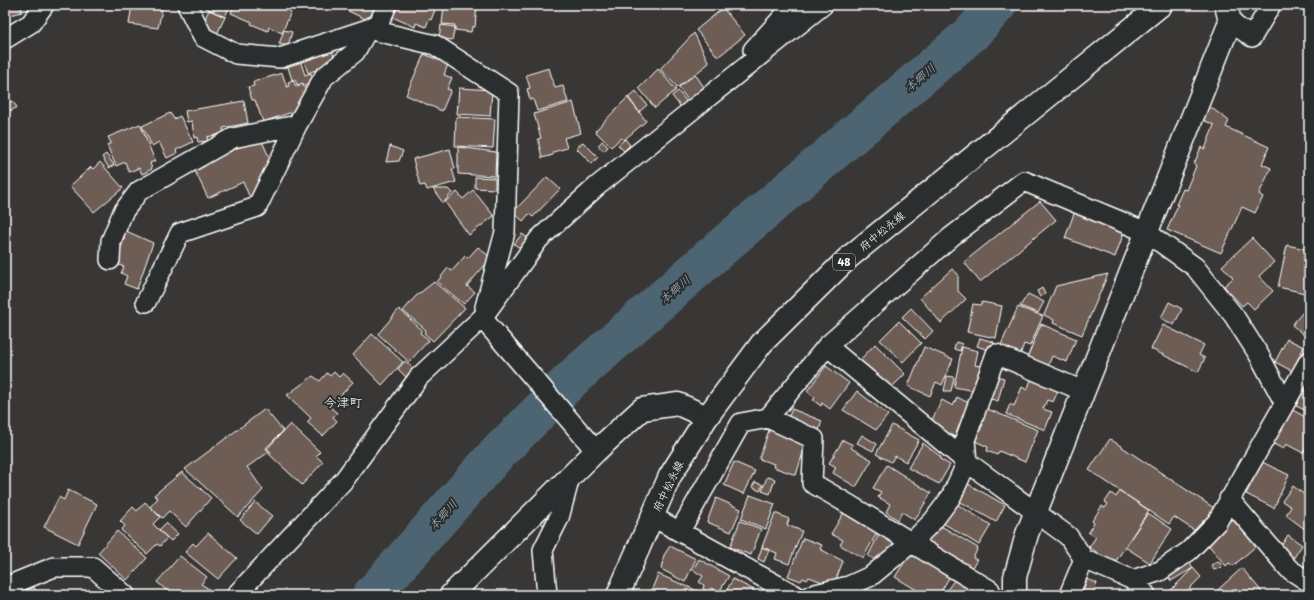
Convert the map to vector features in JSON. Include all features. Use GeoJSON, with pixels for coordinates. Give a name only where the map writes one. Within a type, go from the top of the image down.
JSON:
{"type":"FeatureCollection","features":[{"type":"Feature","properties":{"kind":"street"},"geometry":{"type":"LineString","coordinates":[[5,39],[31,23],[44,5]]}},
{"type":"Feature","properties":{"kind":"street"},"geometry":{"type":"LineString","coordinates":[[187,5],[203,37],[236,54],[280,58],[368,29],[379,23],[387,5]]}},
{"type":"Feature","properties":{"kind":"street"},"geometry":{"type":"LineString","coordinates":[[236,595],[344,480],[419,377],[482,318],[539,239],[596,187],[733,78],[757,53],[794,5]]}},
{"type":"Feature","properties":{"kind":"street"},"geometry":{"type":"LineString","coordinates":[[757,53],[823,5]]}},
{"type":"Feature","properties":{"kind":"street","name":"府中松永線"},"geometry":{"type":"LineString","coordinates":[[618,595],[670,476],[707,417],[762,343],[848,258],[1161,5]]}},
{"type":"Feature","properties":{"kind":"street"},"geometry":{"type":"LineString","coordinates":[[1015,595],[1015,577],[1027,534],[1146,232],[1228,14],[1252,37],[1271,5]]}},
{"type":"Feature","properties":{"kind":"street"},"geometry":{"type":"LineString","coordinates":[[146,302],[180,233],[257,207],[297,125],[324,78],[355,52],[368,29]]}},
{"type":"Feature","properties":{"kind":"street"},"geometry":{"type":"LineString","coordinates":[[368,29],[435,45],[509,93],[505,232],[482,318]]}},
{"type":"Feature","properties":{"kind":"street"},"geometry":{"type":"LineString","coordinates":[[110,260],[111,241],[123,212],[139,191],[233,138],[297,125]]}},
{"type":"Feature","properties":{"kind":"street"},"geometry":{"type":"LineString","coordinates":[[768,418],[827,346],[951,237],[1024,181],[1146,232],[1195,267],[1234,316],[1260,355],[1284,402]]}},
{"type":"Feature","properties":{"kind":"street"},"geometry":{"type":"LineString","coordinates":[[482,318],[589,443]]}},
{"type":"Feature","properties":{"kind":"street"},"geometry":{"type":"LineString","coordinates":[[827,346],[967,462],[1068,536],[1084,559],[1133,580],[1146,595]]}},
{"type":"Feature","properties":{"kind":"street"},"geometry":{"type":"LineString","coordinates":[[811,595],[849,586],[871,576],[911,543],[933,521],[951,497],[967,462],[965,440],[996,354],[1083,391]]}},
{"type":"Feature","properties":{"kind":"street"},"geometry":{"type":"LineString","coordinates":[[1133,580],[1160,571],[1189,551],[1217,522],[1284,402],[1309,361]]}},
{"type":"Feature","properties":{"kind":"street"},"geometry":{"type":"LineString","coordinates":[[547,595],[542,550],[559,518],[570,477],[589,443],[642,409],[678,404],[707,417]]}},
{"type":"Feature","properties":{"kind":"street"},"geometry":{"type":"LineString","coordinates":[[680,531],[741,423],[768,418],[814,439],[812,483],[874,518],[911,543],[990,590],[988,595]]}},
{"type":"Feature","properties":{"kind":"street"},"geometry":{"type":"LineString","coordinates":[[451,595],[570,477]]}},
{"type":"Feature","properties":{"kind":"street"},"geometry":{"type":"LineString","coordinates":[[1229,499],[1289,569],[1309,582]]}},
{"type":"Feature","properties":{"kind":"street"},"geometry":{"type":"LineString","coordinates":[[653,517],[795,595]]}},
{"type":"Feature","properties":{"kind":"street"},"geometry":{"type":"LineString","coordinates":[[1069,595],[1084,559]]}},
{"type":"Feature","properties":{"kind":"street"},"geometry":{"type":"LineString","coordinates":[[5,587],[54,567],[93,567],[125,595]]}},
{"type":"Feature","properties":{"kind":"building"},"geometry":{"type":"Polygon","coordinates":[[[5,5],[29,5],[21,8],[22,12],[5,16],[5,5]]]}},
{"type":"Feature","properties":{"kind":"building"},"geometry":{"type":"Polygon","coordinates":[[[132,5],[163,5],[158,28],[129,24],[132,5]]]}},
{"type":"Feature","properties":{"kind":"building"},"geometry":{"type":"Polygon","coordinates":[[[230,5],[225,17],[202,6],[230,5]]]}},
{"type":"Feature","properties":{"kind":"building"},"geometry":{"type":"Polygon","coordinates":[[[232,5],[292,5],[293,7],[282,33],[269,27],[268,31],[231,13],[234,6],[232,5]]]}},
{"type":"Feature","properties":{"kind":"building"},"geometry":{"type":"Polygon","coordinates":[[[351,5],[380,5],[372,22],[348,11],[351,5]]]}},
{"type":"Feature","properties":{"kind":"building"},"geometry":{"type":"Polygon","coordinates":[[[394,5],[437,5],[431,20],[429,19],[426,27],[416,23],[415,27],[390,16],[394,5]]]}},
{"type":"Feature","properties":{"kind":"building"},"geometry":{"type":"Polygon","coordinates":[[[444,5],[477,5],[475,27],[472,27],[471,32],[455,30],[455,25],[442,24],[444,5]]]}},
{"type":"Feature","properties":{"kind":"building"},"geometry":{"type":"Polygon","coordinates":[[[723,8],[745,35],[718,57],[696,30],[723,8]]]}},
{"type":"Feature","properties":{"kind":"building"},"geometry":{"type":"Polygon","coordinates":[[[209,10],[225,17],[217,34],[203,23],[209,10]]]}},
{"type":"Feature","properties":{"kind":"building"},"geometry":{"type":"Polygon","coordinates":[[[441,25],[455,27],[452,40],[439,38],[441,25]]]}},
{"type":"Feature","properties":{"kind":"building"},"geometry":{"type":"Polygon","coordinates":[[[284,30],[292,32],[288,46],[279,44],[284,30]]]}},
{"type":"Feature","properties":{"kind":"building"},"geometry":{"type":"Polygon","coordinates":[[[694,33],[709,63],[678,88],[660,69],[694,33]]]}},
{"type":"Feature","properties":{"kind":"building"},"geometry":{"type":"Polygon","coordinates":[[[331,48],[336,62],[308,73],[303,59],[331,48]]]}},
{"type":"Feature","properties":{"kind":"building"},"geometry":{"type":"Polygon","coordinates":[[[424,54],[448,64],[444,75],[452,78],[447,89],[451,90],[442,111],[406,95],[424,54]]]}},
{"type":"Feature","properties":{"kind":"building"},"geometry":{"type":"Polygon","coordinates":[[[300,60],[305,75],[311,73],[314,82],[304,86],[303,83],[297,85],[295,79],[292,80],[287,64],[300,60]]]}},
{"type":"Feature","properties":{"kind":"building"},"geometry":{"type":"Polygon","coordinates":[[[549,68],[555,88],[563,86],[568,102],[537,111],[533,99],[530,100],[527,89],[530,88],[526,75],[549,68]]]}},
{"type":"Feature","properties":{"kind":"building"},"geometry":{"type":"Polygon","coordinates":[[[658,69],[676,90],[655,108],[639,88],[658,69]]]}},
{"type":"Feature","properties":{"kind":"building"},"geometry":{"type":"Polygon","coordinates":[[[282,73],[287,87],[289,86],[288,82],[293,80],[296,87],[303,85],[309,96],[301,109],[263,122],[255,100],[252,100],[248,87],[254,86],[253,82],[282,73]]]}},
{"type":"Feature","properties":{"kind":"building"},"geometry":{"type":"Polygon","coordinates":[[[695,74],[704,87],[688,100],[678,87],[695,74]]]}},
{"type":"Feature","properties":{"kind":"building"},"geometry":{"type":"Polygon","coordinates":[[[459,88],[492,90],[490,116],[457,114],[459,88]]]}},
{"type":"Feature","properties":{"kind":"building"},"geometry":{"type":"Polygon","coordinates":[[[636,91],[647,105],[639,112],[628,98],[636,91]]]}},
{"type":"Feature","properties":{"kind":"building"},"geometry":{"type":"Polygon","coordinates":[[[678,91],[687,102],[681,107],[672,96],[678,91]]]}},
{"type":"Feature","properties":{"kind":"building"},"geometry":{"type":"Polygon","coordinates":[[[628,97],[646,121],[624,140],[621,138],[611,147],[595,131],[628,97]]]}},
{"type":"Feature","properties":{"kind":"building"},"geometry":{"type":"Polygon","coordinates":[[[12,101],[17,107],[11,111],[7,106],[12,101]]]}},
{"type":"Feature","properties":{"kind":"building"},"geometry":{"type":"Polygon","coordinates":[[[244,101],[248,123],[223,128],[224,133],[207,137],[208,141],[198,142],[197,137],[194,138],[192,121],[187,122],[185,111],[244,101]]]}},
{"type":"Feature","properties":{"kind":"building"},"geometry":{"type":"Polygon","coordinates":[[[573,102],[581,133],[564,138],[567,148],[553,152],[553,155],[542,158],[538,139],[541,138],[534,114],[573,102]]]}},
{"type":"Feature","properties":{"kind":"building"},"geometry":{"type":"Polygon","coordinates":[[[1209,106],[1229,121],[1226,127],[1269,147],[1262,164],[1271,168],[1259,194],[1263,197],[1255,213],[1242,207],[1221,253],[1167,230],[1183,189],[1186,190],[1196,166],[1194,164],[1201,147],[1205,149],[1214,125],[1203,120],[1209,106]]]}},
{"type":"Feature","properties":{"kind":"building"},"geometry":{"type":"Polygon","coordinates":[[[170,113],[174,119],[180,116],[193,142],[176,150],[177,153],[167,158],[159,142],[152,146],[142,126],[170,113]]]}},
{"type":"Feature","properties":{"kind":"building"},"geometry":{"type":"Polygon","coordinates":[[[456,117],[495,119],[493,148],[455,146],[456,117]]]}},
{"type":"Feature","properties":{"kind":"building"},"geometry":{"type":"Polygon","coordinates":[[[140,124],[155,161],[150,163],[152,169],[142,174],[139,168],[129,172],[125,162],[116,166],[107,145],[111,143],[108,137],[140,124]]]}},
{"type":"Feature","properties":{"kind":"building"},"geometry":{"type":"Polygon","coordinates":[[[260,137],[272,163],[267,165],[268,169],[251,200],[243,182],[208,198],[195,171],[205,166],[204,164],[260,137]]]}},
{"type":"Feature","properties":{"kind":"building"},"geometry":{"type":"Polygon","coordinates":[[[625,139],[630,145],[624,151],[618,145],[625,139]]]}},
{"type":"Feature","properties":{"kind":"building"},"geometry":{"type":"Polygon","coordinates":[[[602,141],[608,147],[604,151],[598,146],[602,141]]]}},
{"type":"Feature","properties":{"kind":"building"},"geometry":{"type":"Polygon","coordinates":[[[583,142],[598,157],[592,164],[576,148],[583,142]]]}},
{"type":"Feature","properties":{"kind":"building"},"geometry":{"type":"Polygon","coordinates":[[[390,146],[403,151],[399,161],[386,162],[390,146]]]}},
{"type":"Feature","properties":{"kind":"building"},"geometry":{"type":"Polygon","coordinates":[[[458,147],[496,152],[495,176],[458,174],[458,147]]]}},
{"type":"Feature","properties":{"kind":"building"},"geometry":{"type":"Polygon","coordinates":[[[450,149],[455,169],[452,169],[456,182],[427,190],[425,185],[420,186],[413,159],[450,149]]]}},
{"type":"Feature","properties":{"kind":"building"},"geometry":{"type":"Polygon","coordinates":[[[106,154],[114,165],[109,168],[102,157],[106,154]]]}},
{"type":"Feature","properties":{"kind":"building"},"geometry":{"type":"Polygon","coordinates":[[[100,162],[123,188],[94,212],[70,186],[91,167],[93,169],[100,162]]]}},
{"type":"Feature","properties":{"kind":"building"},"geometry":{"type":"Polygon","coordinates":[[[475,177],[495,178],[495,189],[475,188],[475,177]]]}},
{"type":"Feature","properties":{"kind":"building"},"geometry":{"type":"Polygon","coordinates":[[[547,177],[560,189],[533,217],[529,214],[523,221],[513,212],[547,177]]]}},
{"type":"Feature","properties":{"kind":"building"},"geometry":{"type":"Polygon","coordinates":[[[433,189],[448,189],[452,193],[443,203],[433,189]]]}},
{"type":"Feature","properties":{"kind":"building"},"geometry":{"type":"Polygon","coordinates":[[[473,190],[494,216],[469,235],[445,202],[457,192],[463,199],[473,190]]]}},
{"type":"Feature","properties":{"kind":"building"},"geometry":{"type":"Polygon","coordinates":[[[1040,201],[1056,220],[980,282],[964,262],[1040,201]]]}},
{"type":"Feature","properties":{"kind":"building"},"geometry":{"type":"Polygon","coordinates":[[[1076,208],[1126,227],[1115,257],[1065,238],[1076,208]]]}},
{"type":"Feature","properties":{"kind":"building"},"geometry":{"type":"Polygon","coordinates":[[[124,230],[153,243],[137,289],[124,284],[127,276],[121,273],[124,267],[115,263],[125,237],[121,236],[124,230]]]}},
{"type":"Feature","properties":{"kind":"building"},"geometry":{"type":"Polygon","coordinates":[[[522,234],[528,238],[520,248],[514,244],[522,234]]]}},
{"type":"Feature","properties":{"kind":"building"},"geometry":{"type":"Polygon","coordinates":[[[1252,238],[1274,262],[1259,276],[1273,291],[1254,309],[1247,302],[1242,306],[1224,286],[1233,278],[1222,266],[1252,238]]]}},
{"type":"Feature","properties":{"kind":"building"},"geometry":{"type":"Polygon","coordinates":[[[1287,245],[1309,250],[1309,294],[1278,287],[1287,245]]]}},
{"type":"Feature","properties":{"kind":"building"},"geometry":{"type":"Polygon","coordinates":[[[478,247],[491,258],[467,286],[475,292],[464,304],[437,282],[448,268],[452,271],[465,256],[468,258],[478,247]]]}},
{"type":"Feature","properties":{"kind":"building"},"geometry":{"type":"Polygon","coordinates":[[[952,269],[958,274],[958,291],[966,299],[941,323],[920,298],[952,269]]]}},
{"type":"Feature","properties":{"kind":"building"},"geometry":{"type":"Polygon","coordinates":[[[1108,274],[1082,335],[1053,323],[1054,320],[1044,315],[1056,286],[1108,274]]]}},
{"type":"Feature","properties":{"kind":"building"},"geometry":{"type":"Polygon","coordinates":[[[434,282],[465,308],[433,341],[424,333],[426,330],[403,311],[416,296],[434,282]]]}},
{"type":"Feature","properties":{"kind":"building"},"geometry":{"type":"Polygon","coordinates":[[[1042,288],[1045,294],[1040,297],[1037,291],[1042,288]]]}},
{"type":"Feature","properties":{"kind":"building"},"geometry":{"type":"Polygon","coordinates":[[[1028,294],[1044,302],[1038,313],[1020,306],[1028,294]]]}},
{"type":"Feature","properties":{"kind":"building"},"geometry":{"type":"Polygon","coordinates":[[[982,302],[1002,306],[996,338],[967,332],[973,304],[981,305],[982,302]]]}},
{"type":"Feature","properties":{"kind":"building"},"geometry":{"type":"Polygon","coordinates":[[[1169,302],[1182,309],[1174,325],[1161,318],[1169,302]]]}},
{"type":"Feature","properties":{"kind":"building"},"geometry":{"type":"Polygon","coordinates":[[[1309,305],[1309,339],[1292,325],[1309,305]]]}},
{"type":"Feature","properties":{"kind":"building"},"geometry":{"type":"Polygon","coordinates":[[[1018,307],[1043,316],[1030,346],[1024,344],[1020,355],[1000,347],[1018,307]]]}},
{"type":"Feature","properties":{"kind":"building"},"geometry":{"type":"Polygon","coordinates":[[[911,308],[933,331],[925,339],[902,317],[911,308]]]}},
{"type":"Feature","properties":{"kind":"building"},"geometry":{"type":"Polygon","coordinates":[[[399,309],[422,330],[420,333],[429,340],[409,362],[378,334],[399,309]]]}},
{"type":"Feature","properties":{"kind":"building"},"geometry":{"type":"Polygon","coordinates":[[[899,321],[921,343],[903,362],[880,340],[899,321]]]}},
{"type":"Feature","properties":{"kind":"building"},"geometry":{"type":"Polygon","coordinates":[[[1041,324],[1076,339],[1067,362],[1052,356],[1048,366],[1027,358],[1041,324]]]}},
{"type":"Feature","properties":{"kind":"building"},"geometry":{"type":"Polygon","coordinates":[[[1163,325],[1204,345],[1199,355],[1205,358],[1198,372],[1151,349],[1163,325]]]}},
{"type":"Feature","properties":{"kind":"building"},"geometry":{"type":"Polygon","coordinates":[[[372,334],[403,362],[382,385],[353,355],[372,334]]]}},
{"type":"Feature","properties":{"kind":"building"},"geometry":{"type":"Polygon","coordinates":[[[980,338],[994,342],[991,351],[977,346],[980,338]]]}},
{"type":"Feature","properties":{"kind":"building"},"geometry":{"type":"Polygon","coordinates":[[[1287,339],[1304,347],[1292,371],[1275,362],[1287,339]]]}},
{"type":"Feature","properties":{"kind":"building"},"geometry":{"type":"Polygon","coordinates":[[[956,342],[962,344],[960,351],[954,349],[956,342]]]}},
{"type":"Feature","properties":{"kind":"building"},"geometry":{"type":"Polygon","coordinates":[[[875,344],[905,374],[891,388],[877,374],[873,377],[858,362],[875,344]]]}},
{"type":"Feature","properties":{"kind":"building"},"geometry":{"type":"Polygon","coordinates":[[[924,347],[953,359],[942,385],[936,382],[930,396],[908,386],[924,347]]]}},
{"type":"Feature","properties":{"kind":"building"},"geometry":{"type":"Polygon","coordinates":[[[962,347],[978,351],[975,365],[985,367],[975,391],[954,387],[962,347]]]}},
{"type":"Feature","properties":{"kind":"building"},"geometry":{"type":"Polygon","coordinates":[[[405,361],[413,368],[407,378],[398,369],[405,361]]]}},
{"type":"Feature","properties":{"kind":"building"},"geometry":{"type":"Polygon","coordinates":[[[826,366],[849,383],[830,409],[822,403],[821,406],[813,400],[815,398],[807,391],[826,366]]]}},
{"type":"Feature","properties":{"kind":"building"},"geometry":{"type":"Polygon","coordinates":[[[334,372],[339,377],[343,373],[353,382],[330,407],[337,413],[333,417],[337,421],[323,436],[307,422],[311,418],[287,395],[313,376],[320,381],[327,373],[330,376],[334,372]]]}},
{"type":"Feature","properties":{"kind":"building"},"geometry":{"type":"Polygon","coordinates":[[[993,375],[1004,378],[998,401],[987,398],[993,375]]]}},
{"type":"Feature","properties":{"kind":"building"},"geometry":{"type":"Polygon","coordinates":[[[947,376],[954,377],[951,391],[944,391],[947,376]]]}},
{"type":"Feature","properties":{"kind":"building"},"geometry":{"type":"Polygon","coordinates":[[[1309,379],[1309,412],[1296,406],[1309,379]]]}},
{"type":"Feature","properties":{"kind":"building"},"geometry":{"type":"Polygon","coordinates":[[[1031,380],[1058,391],[1053,402],[1047,400],[1043,409],[1052,412],[1045,430],[1006,414],[1010,404],[1014,406],[1022,387],[1027,390],[1031,380]]]}},
{"type":"Feature","properties":{"kind":"building"},"geometry":{"type":"Polygon","coordinates":[[[857,391],[888,415],[876,430],[843,410],[857,391]]]}},
{"type":"Feature","properties":{"kind":"building"},"geometry":{"type":"Polygon","coordinates":[[[957,397],[976,407],[959,439],[930,424],[942,400],[953,406],[957,397]]]}},
{"type":"Feature","properties":{"kind":"building"},"geometry":{"type":"Polygon","coordinates":[[[985,408],[1038,430],[1025,462],[999,451],[997,455],[987,451],[988,447],[975,441],[983,424],[979,422],[985,408]]]}},
{"type":"Feature","properties":{"kind":"building"},"geometry":{"type":"Polygon","coordinates":[[[1289,408],[1309,419],[1309,442],[1303,453],[1286,444],[1283,449],[1270,442],[1289,408]]]}},
{"type":"Feature","properties":{"kind":"building"},"geometry":{"type":"Polygon","coordinates":[[[265,409],[283,431],[266,448],[269,452],[247,467],[263,490],[238,517],[185,469],[265,409]]]}},
{"type":"Feature","properties":{"kind":"building"},"geometry":{"type":"Polygon","coordinates":[[[792,409],[822,421],[819,430],[788,418],[792,409]]]}},
{"type":"Feature","properties":{"kind":"building"},"geometry":{"type":"Polygon","coordinates":[[[290,424],[320,452],[316,456],[323,462],[302,485],[269,454],[271,452],[267,449],[290,424]]]}},
{"type":"Feature","properties":{"kind":"building"},"geometry":{"type":"Polygon","coordinates":[[[892,425],[919,440],[906,462],[895,456],[891,462],[876,454],[892,425]]]}},
{"type":"Feature","properties":{"kind":"building"},"geometry":{"type":"Polygon","coordinates":[[[769,430],[806,443],[796,475],[773,467],[774,464],[759,459],[769,430]]]}},
{"type":"Feature","properties":{"kind":"building"},"geometry":{"type":"Polygon","coordinates":[[[862,435],[877,444],[873,451],[857,443],[862,435]]]}},
{"type":"Feature","properties":{"kind":"building"},"geometry":{"type":"Polygon","coordinates":[[[1110,439],[1214,508],[1198,533],[1174,517],[1169,524],[1089,470],[1110,439]]]}},
{"type":"Feature","properties":{"kind":"building"},"geometry":{"type":"Polygon","coordinates":[[[843,440],[853,445],[851,448],[872,460],[856,487],[833,473],[836,467],[829,463],[843,440]]]}},
{"type":"Feature","properties":{"kind":"building"},"geometry":{"type":"Polygon","coordinates":[[[923,443],[941,457],[940,459],[950,465],[939,484],[908,468],[923,443]]]}},
{"type":"Feature","properties":{"kind":"building"},"geometry":{"type":"Polygon","coordinates":[[[734,462],[755,471],[744,494],[724,485],[734,462]]]}},
{"type":"Feature","properties":{"kind":"building"},"geometry":{"type":"Polygon","coordinates":[[[1262,462],[1289,475],[1274,508],[1246,494],[1262,462]]]}},
{"type":"Feature","properties":{"kind":"building"},"geometry":{"type":"Polygon","coordinates":[[[887,465],[931,493],[915,520],[902,512],[898,520],[886,512],[890,504],[878,497],[881,492],[873,488],[887,465]]]}},
{"type":"Feature","properties":{"kind":"building"},"geometry":{"type":"Polygon","coordinates":[[[182,472],[211,498],[186,527],[169,511],[162,518],[150,507],[158,498],[154,495],[182,472]]]}},
{"type":"Feature","properties":{"kind":"building"},"geometry":{"type":"Polygon","coordinates":[[[767,477],[775,479],[770,494],[762,491],[767,477]]]}},
{"type":"Feature","properties":{"kind":"building"},"geometry":{"type":"Polygon","coordinates":[[[755,482],[763,485],[760,491],[752,487],[755,482]]]}},
{"type":"Feature","properties":{"kind":"building"},"geometry":{"type":"Polygon","coordinates":[[[968,484],[1005,505],[996,522],[959,501],[968,484]]]}},
{"type":"Feature","properties":{"kind":"building"},"geometry":{"type":"Polygon","coordinates":[[[1293,486],[1309,498],[1309,526],[1306,530],[1286,515],[1291,507],[1282,501],[1293,486]]]}},
{"type":"Feature","properties":{"kind":"building"},"geometry":{"type":"Polygon","coordinates":[[[68,490],[97,504],[78,544],[44,527],[59,497],[64,500],[68,490]]]}},
{"type":"Feature","properties":{"kind":"building"},"geometry":{"type":"Polygon","coordinates":[[[1120,491],[1149,510],[1114,564],[1089,547],[1096,537],[1088,532],[1094,523],[1092,521],[1102,506],[1105,508],[1108,504],[1105,502],[1111,493],[1116,497],[1120,491]]]}},
{"type":"Feature","properties":{"kind":"building"},"geometry":{"type":"Polygon","coordinates":[[[750,495],[775,504],[766,529],[741,519],[750,495]]]}},
{"type":"Feature","properties":{"kind":"building"},"geometry":{"type":"Polygon","coordinates":[[[716,498],[741,509],[731,532],[707,522],[716,498]]]}},
{"type":"Feature","properties":{"kind":"building"},"geometry":{"type":"Polygon","coordinates":[[[145,502],[160,517],[153,524],[167,538],[160,546],[157,544],[147,554],[121,530],[125,526],[120,521],[133,507],[137,511],[145,502]]]}},
{"type":"Feature","properties":{"kind":"building"},"geometry":{"type":"Polygon","coordinates":[[[255,502],[272,516],[257,534],[240,520],[255,502]]]}},
{"type":"Feature","properties":{"kind":"building"},"geometry":{"type":"Polygon","coordinates":[[[955,503],[991,525],[979,545],[943,523],[955,503]]]}},
{"type":"Feature","properties":{"kind":"building"},"geometry":{"type":"Polygon","coordinates":[[[549,512],[552,516],[543,525],[540,522],[549,512]]]}},
{"type":"Feature","properties":{"kind":"building"},"geometry":{"type":"Polygon","coordinates":[[[844,512],[878,531],[863,558],[840,545],[843,540],[831,534],[844,512]]]}},
{"type":"Feature","properties":{"kind":"building"},"geometry":{"type":"Polygon","coordinates":[[[775,513],[789,519],[787,525],[802,531],[789,564],[775,559],[777,553],[762,547],[775,513]]]}},
{"type":"Feature","properties":{"kind":"building"},"geometry":{"type":"Polygon","coordinates":[[[1148,513],[1172,529],[1150,563],[1125,547],[1148,513]]]}},
{"type":"Feature","properties":{"kind":"building"},"geometry":{"type":"Polygon","coordinates":[[[1232,519],[1256,546],[1233,566],[1229,563],[1226,566],[1206,542],[1232,519]]]}},
{"type":"Feature","properties":{"kind":"building"},"geometry":{"type":"Polygon","coordinates":[[[740,521],[761,529],[751,555],[730,547],[740,521]]]}},
{"type":"Feature","properties":{"kind":"building"},"geometry":{"type":"Polygon","coordinates":[[[166,523],[178,534],[171,541],[159,530],[166,523]]]}},
{"type":"Feature","properties":{"kind":"building"},"geometry":{"type":"Polygon","coordinates":[[[936,523],[978,548],[973,558],[977,560],[969,573],[923,545],[936,523]]]}},
{"type":"Feature","properties":{"kind":"building"},"geometry":{"type":"Polygon","coordinates":[[[117,531],[147,558],[127,580],[98,553],[117,531]]]}},
{"type":"Feature","properties":{"kind":"building"},"geometry":{"type":"Polygon","coordinates":[[[208,533],[237,558],[218,579],[185,552],[193,543],[196,546],[208,533]]]}},
{"type":"Feature","properties":{"kind":"building"},"geometry":{"type":"Polygon","coordinates":[[[879,534],[897,543],[886,565],[868,556],[879,534]]]}},
{"type":"Feature","properties":{"kind":"building"},"geometry":{"type":"Polygon","coordinates":[[[1288,535],[1302,545],[1293,559],[1279,549],[1288,535]]]}},
{"type":"Feature","properties":{"kind":"building"},"geometry":{"type":"Polygon","coordinates":[[[803,538],[822,545],[820,549],[843,561],[835,582],[828,584],[809,577],[807,580],[803,578],[801,581],[788,576],[803,538]]]}},
{"type":"Feature","properties":{"kind":"building"},"geometry":{"type":"Polygon","coordinates":[[[670,546],[696,559],[685,582],[661,569],[664,555],[670,546]]]}},
{"type":"Feature","properties":{"kind":"building"},"geometry":{"type":"Polygon","coordinates":[[[762,547],[769,550],[764,562],[758,559],[762,547]]]}},
{"type":"Feature","properties":{"kind":"building"},"geometry":{"type":"Polygon","coordinates":[[[914,547],[953,571],[939,595],[925,595],[895,577],[914,547]]]}},
{"type":"Feature","properties":{"kind":"building"},"geometry":{"type":"Polygon","coordinates":[[[180,556],[207,577],[201,584],[209,589],[204,595],[172,595],[157,582],[180,556]]]}},
{"type":"Feature","properties":{"kind":"building"},"geometry":{"type":"Polygon","coordinates":[[[699,559],[729,576],[719,592],[711,588],[708,592],[703,589],[704,585],[699,582],[703,576],[693,570],[699,559]]]}},
{"type":"Feature","properties":{"kind":"building"},"geometry":{"type":"Polygon","coordinates":[[[1188,560],[1193,568],[1171,581],[1167,574],[1188,560]]]}},
{"type":"Feature","properties":{"kind":"building"},"geometry":{"type":"Polygon","coordinates":[[[1219,561],[1222,567],[1214,570],[1211,565],[1219,561]]]}},
{"type":"Feature","properties":{"kind":"building"},"geometry":{"type":"Polygon","coordinates":[[[1193,568],[1201,577],[1183,595],[1166,595],[1193,568]]]}},
{"type":"Feature","properties":{"kind":"building"},"geometry":{"type":"Polygon","coordinates":[[[1242,568],[1262,592],[1259,595],[1212,595],[1242,568]]]}},
{"type":"Feature","properties":{"kind":"building"},"geometry":{"type":"Polygon","coordinates":[[[658,574],[707,595],[650,594],[658,574]]]}},
{"type":"Feature","properties":{"kind":"building"},"geometry":{"type":"Polygon","coordinates":[[[958,575],[976,586],[969,595],[944,594],[958,575]]]}},
{"type":"Feature","properties":{"kind":"building"},"geometry":{"type":"Polygon","coordinates":[[[733,579],[754,590],[751,595],[724,595],[733,579]]]}},
{"type":"Feature","properties":{"kind":"building"},"geometry":{"type":"Polygon","coordinates":[[[1087,579],[1097,583],[1093,595],[1082,595],[1087,579]]]}},
{"type":"Feature","properties":{"kind":"building"},"geometry":{"type":"Polygon","coordinates":[[[34,587],[37,595],[18,594],[34,587]]]}},
{"type":"Feature","properties":{"kind":"waterway","name":"本郷川"},"geometry":{"type":"LineString","coordinates":[[372,595],[494,457],[575,376],[715,253],[972,33],[997,5]]}},
{"type":"Feature","properties":{"kind":"district","name":"今津町"},"geometry":{"type":"Point","coordinates":[343,402]}}]}
